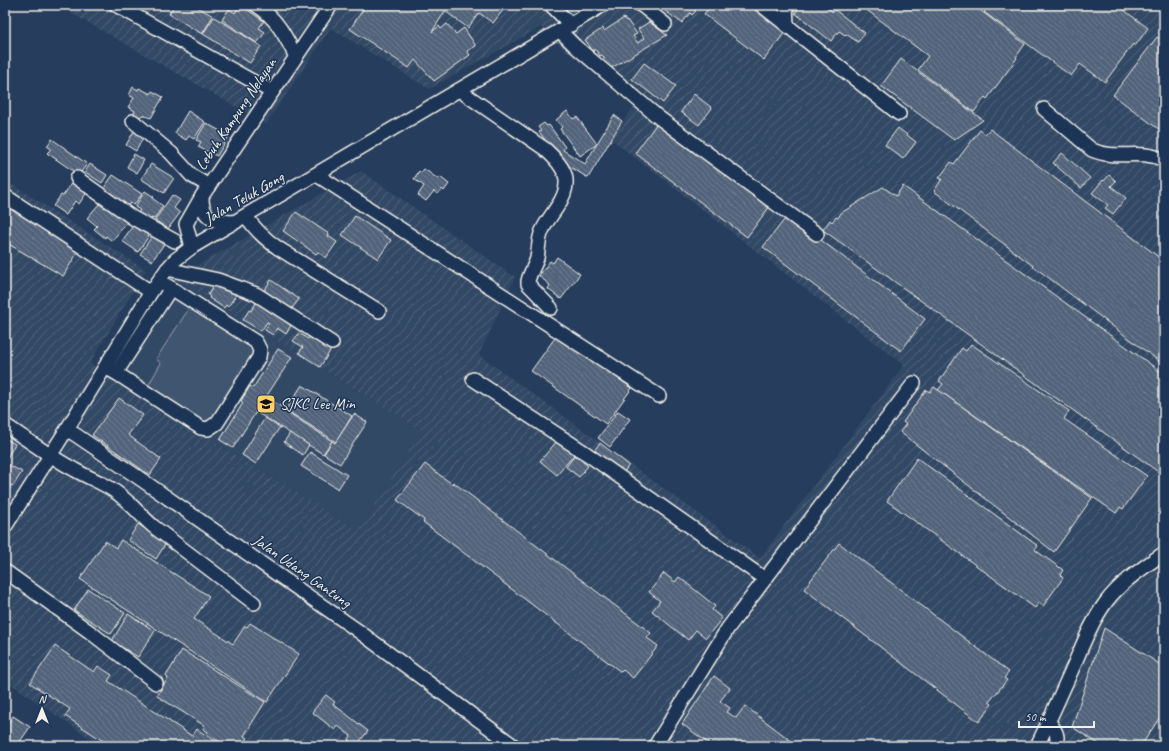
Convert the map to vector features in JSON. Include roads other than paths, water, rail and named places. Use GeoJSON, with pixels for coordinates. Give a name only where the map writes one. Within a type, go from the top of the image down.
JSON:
{"type":"FeatureCollection","features":[{"type":"Feature","properties":{"kind":"street"},"geometry":{"type":"LineString","coordinates":[[116,5],[272,92]]}},
{"type":"Feature","properties":{"kind":"street"},"geometry":{"type":"LineString","coordinates":[[256,5],[266,11],[280,28],[296,57]]}},
{"type":"Feature","properties":{"kind":"street","name":"Lebuh Kampung Nelayan"},"geometry":{"type":"LineString","coordinates":[[162,276],[175,241],[205,191],[331,5]]}},
{"type":"Feature","properties":{"kind":"street"},"geometry":{"type":"LineString","coordinates":[[551,5],[575,46],[658,117],[817,234]]}},
{"type":"Feature","properties":{"kind":"street","name":"Jalan Teluk Gong"},"geometry":{"type":"LineString","coordinates":[[7,518],[67,429],[110,370],[150,292],[175,260],[192,248],[603,5]]}},
{"type":"Feature","properties":{"kind":"street"},"geometry":{"type":"LineString","coordinates":[[641,5],[664,24]]}},
{"type":"Feature","properties":{"kind":"street"},"geometry":{"type":"LineString","coordinates":[[762,5],[899,114]]}},
{"type":"Feature","properties":{"kind":"street"},"geometry":{"type":"LineString","coordinates":[[786,5],[787,25]]}},
{"type":"Feature","properties":{"kind":"street"},"geometry":{"type":"LineString","coordinates":[[459,90],[545,149],[556,160],[566,175],[564,194],[561,202],[540,235],[537,257],[528,280],[528,284],[551,308]]}},
{"type":"Feature","properties":{"kind":"street"},"geometry":{"type":"LineString","coordinates":[[1044,109],[1092,150],[1109,155],[1146,154],[1164,160]]}},
{"type":"Feature","properties":{"kind":"street"},"geometry":{"type":"LineString","coordinates":[[133,121],[171,153],[205,191],[203,208],[208,216],[217,221],[241,219],[254,228],[268,241],[379,311]]}},
{"type":"Feature","properties":{"kind":"street"},"geometry":{"type":"LineString","coordinates":[[317,174],[659,396]]}},
{"type":"Feature","properties":{"kind":"street"},"geometry":{"type":"LineString","coordinates":[[77,178],[133,218],[175,241]]}},
{"type":"Feature","properties":{"kind":"street"},"geometry":{"type":"LineString","coordinates":[[5,196],[150,292]]}},
{"type":"Feature","properties":{"kind":"street"},"geometry":{"type":"LineString","coordinates":[[186,224],[192,248]]}},
{"type":"Feature","properties":{"kind":"street"},"geometry":{"type":"LineString","coordinates":[[162,276],[171,288],[256,342],[259,347],[259,357],[221,419],[212,428],[203,429],[110,370],[171,288]]}},
{"type":"Feature","properties":{"kind":"street"},"geometry":{"type":"LineString","coordinates":[[162,276],[218,280],[256,294],[332,344]]}},
{"type":"Feature","properties":{"kind":"street"},"geometry":{"type":"LineString","coordinates":[[473,379],[587,454],[764,579]]}},
{"type":"Feature","properties":{"kind":"street"},"geometry":{"type":"LineString","coordinates":[[655,746],[714,648],[764,579],[914,383]]}},
{"type":"Feature","properties":{"kind":"street"},"geometry":{"type":"LineString","coordinates":[[5,425],[74,470],[114,490],[127,500],[140,515],[154,527],[254,603]]}},
{"type":"Feature","properties":{"kind":"street","name":"Jalan Udang Gantung"},"geometry":{"type":"LineString","coordinates":[[67,429],[357,630],[514,746]]}},
{"type":"Feature","properties":{"kind":"street"},"geometry":{"type":"LineString","coordinates":[[1037,746],[1090,628],[1106,602],[1124,583],[1164,554]]}},
{"type":"Feature","properties":{"kind":"street"},"geometry":{"type":"LineString","coordinates":[[5,571],[90,632],[156,683]]}},
{"type":"Feature","properties":{"kind":"street"},"geometry":{"type":"LineString","coordinates":[[1049,722],[1056,730],[1058,736],[1058,741],[1055,746]]}},
{"type":"Feature","properties":{"kind":"place","name":"SJKC Lee Min"},"geometry":{"type":"Point","coordinates":[266,404]}}]}
